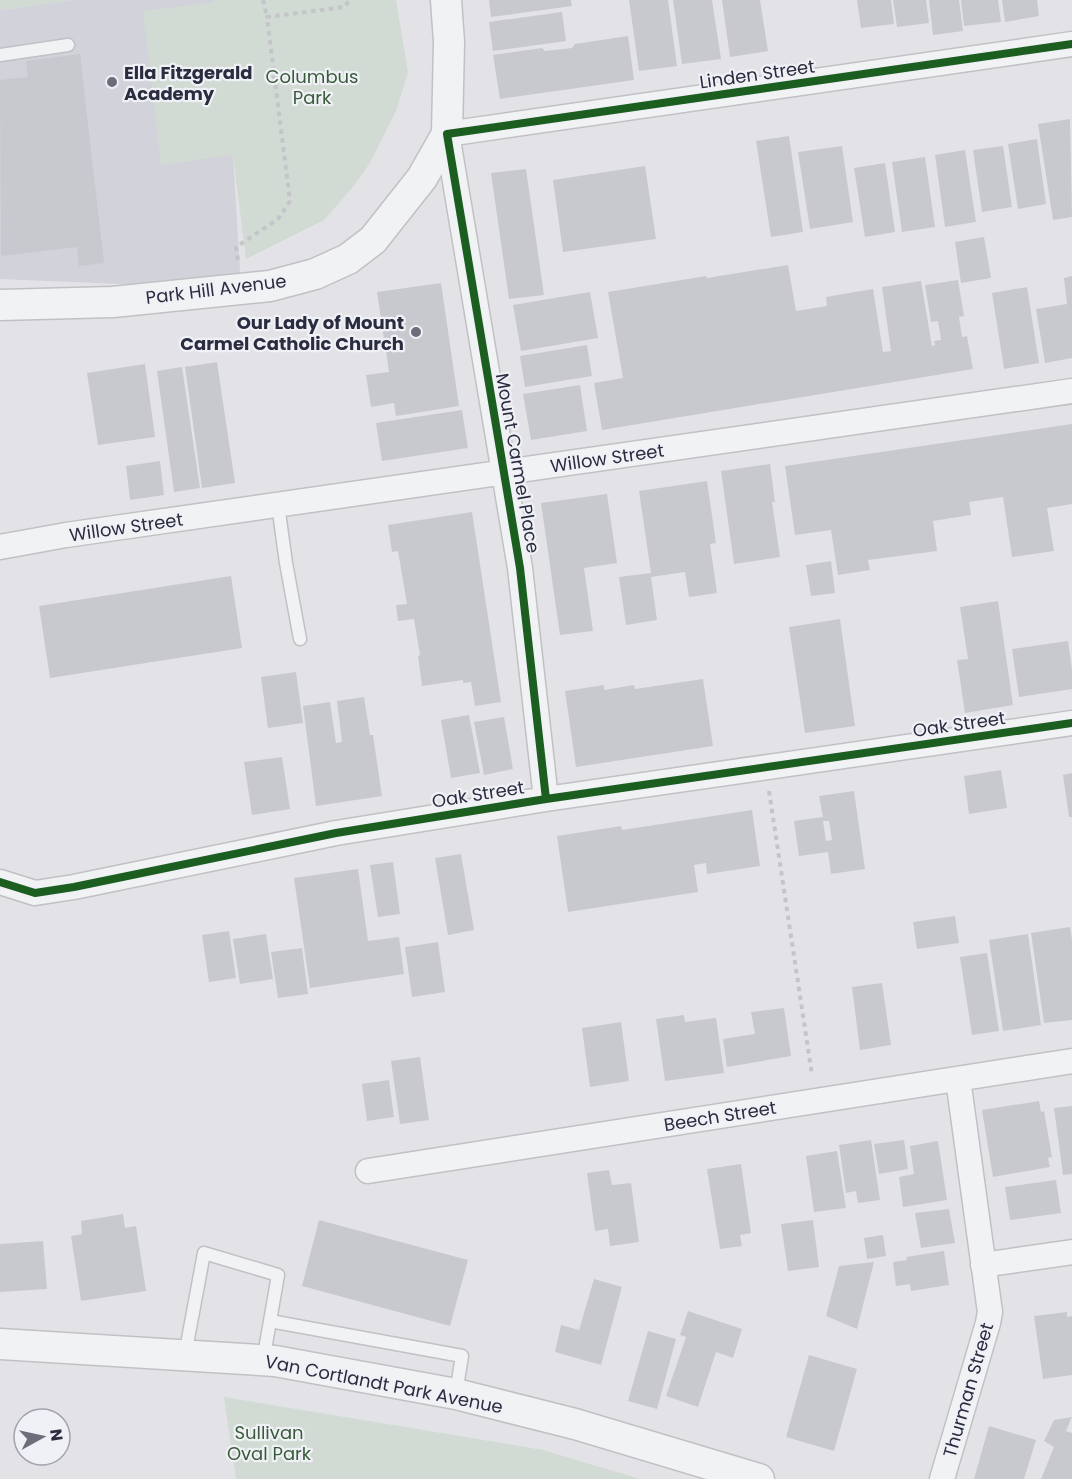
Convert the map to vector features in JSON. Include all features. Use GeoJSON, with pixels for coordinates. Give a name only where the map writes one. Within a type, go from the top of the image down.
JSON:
{"type":"FeatureCollection","features":[{"type":"Feature","properties":{"kind":"street","name":"Park Hill Avenue"},"geometry":{"type":"LineString","coordinates":[[0,305],[113,302],[270,286],[315,274],[348,259],[373,240],[422,178],[447,134],[449,42],[446,0]]}},
{"type":"Feature","properties":{"kind":"street","name":"Linden Street"},"geometry":{"type":"LineString","coordinates":[[447,134],[1072,44]]}},
{"type":"Feature","properties":{"kind":"street","name":"Mount Carmel Place"},"geometry":{"type":"LineString","coordinates":[[447,134],[520,568],[546,799]]}},
{"type":"Feature","properties":{"kind":"street","name":"Willow Street"},"geometry":{"type":"LineString","coordinates":[[0,547],[66,535],[1072,391]]}},
{"type":"Feature","properties":{"kind":"street","name":"Oak Street"},"geometry":{"type":"LineString","coordinates":[[0,882],[36,893],[336,833],[546,799],[1072,723]]}},
{"type":"Feature","properties":{"kind":"street","name":"Beech Street"},"geometry":{"type":"LineString","coordinates":[[368,1171],[1072,1061]]}},
{"type":"Feature","properties":{"kind":"street","name":"Thurman Street"},"geometry":{"type":"LineString","coordinates":[[942,1479],[990,1312],[958,1079]]}},
{"type":"Feature","properties":{"kind":"street"},"geometry":{"type":"LineString","coordinates":[[983,1265],[1072,1252]]}},
{"type":"Feature","properties":{"kind":"street","name":"Van Cortlandt Park Avenue"},"geometry":{"type":"LineString","coordinates":[[0,1344],[263,1360],[456,1394],[575,1424],[759,1479]]}},
{"type":"Feature","properties":{"kind":"lane"},"geometry":{"type":"LineString","coordinates":[[0,55],[68,45]]}},
{"type":"Feature","properties":{"kind":"lane"},"geometry":{"type":"LineString","coordinates":[[278,505],[300,639]]}},
{"type":"Feature","properties":{"kind":"lane"},"geometry":{"type":"LineString","coordinates":[[185,1355],[204,1253],[278,1275],[263,1360]]}},
{"type":"Feature","properties":{"kind":"lane"},"geometry":{"type":"LineString","coordinates":[[270,1321],[462,1356],[456,1394]]}},
{"type":"Feature","properties":{"kind":"path"},"geometry":{"type":"LineString","coordinates":[[241,289],[236,247],[278,219],[290,201],[267,17],[262,0]]}},
{"type":"Feature","properties":{"kind":"path"},"geometry":{"type":"LineString","coordinates":[[267,17],[344,7],[350,0]]}},
{"type":"Feature","properties":{"kind":"path"},"geometry":{"type":"LineString","coordinates":[[766,767],[816,1101]]}},
{"type":"Feature","properties":{"kind":"shaded area","name":"Ella Fitzgerald Academy"},"geometry":{"type":"Polygon","coordinates":[[[73,0],[214,0],[233,155],[241,289],[0,279],[0,10],[73,0]]]}},
{"type":"Feature","properties":{"kind":"green space"},"geometry":{"type":"Polygon","coordinates":[[[0,0],[73,0],[0,10],[0,0]]]}},
{"type":"Feature","properties":{"kind":"green space","name":"Columbus Park"},"geometry":{"type":"Polygon","coordinates":[[[214,0],[396,0],[408,72],[396,111],[370,163],[352,188],[324,220],[246,259],[233,155],[161,165],[143,11],[214,2],[214,0]]]}},
{"type":"Feature","properties":{"kind":"green space","name":"Sullivan Oval Park"},"geometry":{"type":"Polygon","coordinates":[[[224,1397],[543,1450],[640,1479],[236,1479],[224,1397]]]}},
{"type":"Feature","properties":{"kind":"building"},"geometry":{"type":"Polygon","coordinates":[[[489,0],[571,0],[572,6],[491,17],[489,0]]]}},
{"type":"Feature","properties":{"kind":"building"},"geometry":{"type":"Polygon","coordinates":[[[629,0],[668,0],[677,66],[639,71],[629,0]]]}},
{"type":"Feature","properties":{"kind":"building"},"geometry":{"type":"Polygon","coordinates":[[[673,0],[712,0],[721,59],[682,64],[673,0]]]}},
{"type":"Feature","properties":{"kind":"building"},"geometry":{"type":"Polygon","coordinates":[[[722,0],[760,0],[768,51],[730,57],[722,0]]]}},
{"type":"Feature","properties":{"kind":"building"},"geometry":{"type":"Polygon","coordinates":[[[857,0],[891,0],[894,24],[861,28],[857,0]]]}},
{"type":"Feature","properties":{"kind":"building"},"geometry":{"type":"Polygon","coordinates":[[[893,0],[926,0],[929,23],[897,27],[893,0]]]}},
{"type":"Feature","properties":{"kind":"building"},"geometry":{"type":"Polygon","coordinates":[[[929,0],[959,0],[963,31],[933,35],[929,0]]]}},
{"type":"Feature","properties":{"kind":"building"},"geometry":{"type":"Polygon","coordinates":[[[961,0],[998,0],[1001,22],[964,26],[961,0]]]}},
{"type":"Feature","properties":{"kind":"building"},"geometry":{"type":"Polygon","coordinates":[[[1002,0],[1037,0],[1039,16],[1005,22],[1002,0]]]}},
{"type":"Feature","properties":{"kind":"building"},"geometry":{"type":"Polygon","coordinates":[[[562,12],[566,41],[493,51],[489,22],[562,12]]]}},
{"type":"Feature","properties":{"kind":"building"},"geometry":{"type":"Polygon","coordinates":[[[628,36],[634,80],[500,99],[493,55],[542,48],[545,51],[572,48],[575,44],[628,36]]]}},
{"type":"Feature","properties":{"kind":"building"},"geometry":{"type":"Polygon","coordinates":[[[80,54],[104,263],[79,266],[77,247],[1,256],[0,80],[28,77],[26,61],[80,54]]]}},
{"type":"Feature","properties":{"kind":"building"},"geometry":{"type":"Polygon","coordinates":[[[1070,119],[1072,217],[1053,220],[1038,124],[1070,119]]]}},
{"type":"Feature","properties":{"kind":"building"},"geometry":{"type":"Polygon","coordinates":[[[789,136],[803,232],[771,237],[756,141],[789,136]]]}},
{"type":"Feature","properties":{"kind":"building"},"geometry":{"type":"Polygon","coordinates":[[[1037,139],[1046,204],[1018,209],[1008,144],[1037,139]]]}},
{"type":"Feature","properties":{"kind":"building"},"geometry":{"type":"Polygon","coordinates":[[[842,146],[853,222],[810,229],[798,152],[842,146]]]}},
{"type":"Feature","properties":{"kind":"building"},"geometry":{"type":"Polygon","coordinates":[[[1003,146],[1012,207],[982,212],[973,150],[1003,146]]]}},
{"type":"Feature","properties":{"kind":"building"},"geometry":{"type":"Polygon","coordinates":[[[965,150],[976,222],[945,227],[935,155],[965,150]]]}},
{"type":"Feature","properties":{"kind":"building"},"geometry":{"type":"Polygon","coordinates":[[[925,157],[935,227],[902,232],[892,162],[925,157]]]}},
{"type":"Feature","properties":{"kind":"building"},"geometry":{"type":"Polygon","coordinates":[[[885,163],[895,232],[865,237],[854,168],[885,163]]]}},
{"type":"Feature","properties":{"kind":"building"},"geometry":{"type":"Polygon","coordinates":[[[645,166],[656,239],[563,252],[553,180],[645,166]]]}},
{"type":"Feature","properties":{"kind":"building"},"geometry":{"type":"Polygon","coordinates":[[[526,169],[544,295],[509,299],[491,173],[526,169]]]}},
{"type":"Feature","properties":{"kind":"building"},"geometry":{"type":"Polygon","coordinates":[[[984,237],[991,278],[961,283],[955,242],[984,237]]]}},
{"type":"Feature","properties":{"kind":"building"},"geometry":{"type":"Polygon","coordinates":[[[788,265],[796,311],[827,306],[826,297],[873,289],[883,352],[891,351],[882,287],[921,281],[932,346],[935,345],[934,341],[941,340],[938,321],[931,322],[925,285],[958,280],[964,316],[959,317],[962,337],[967,336],[973,369],[602,430],[594,383],[623,378],[608,292],[788,265]]]}},
{"type":"Feature","properties":{"kind":"building"},"geometry":{"type":"Polygon","coordinates":[[[1072,276],[1072,358],[1045,363],[1036,309],[1067,304],[1064,278],[1072,276]]]}},
{"type":"Feature","properties":{"kind":"building","name":"Our Lady of Mount Carmel Catholic Church"},"geometry":{"type":"Polygon","coordinates":[[[441,283],[459,406],[396,416],[394,403],[371,407],[366,375],[389,372],[377,292],[441,283]]]}},
{"type":"Feature","properties":{"kind":"building"},"geometry":{"type":"Polygon","coordinates":[[[1027,287],[1039,363],[1004,369],[992,293],[1027,287]]]}},
{"type":"Feature","properties":{"kind":"building"},"geometry":{"type":"Polygon","coordinates":[[[590,292],[598,338],[521,351],[513,305],[590,292]]]}},
{"type":"Feature","properties":{"kind":"building"},"geometry":{"type":"Polygon","coordinates":[[[587,345],[592,376],[525,387],[520,356],[587,345]]]}},
{"type":"Feature","properties":{"kind":"building"},"geometry":{"type":"Polygon","coordinates":[[[217,362],[235,483],[202,488],[185,367],[217,362]]]}},
{"type":"Feature","properties":{"kind":"building"},"geometry":{"type":"Polygon","coordinates":[[[145,364],[155,437],[98,445],[87,373],[145,364]]]}},
{"type":"Feature","properties":{"kind":"building"},"geometry":{"type":"Polygon","coordinates":[[[182,367],[200,488],[174,492],[157,371],[182,367]]]}},
{"type":"Feature","properties":{"kind":"building"},"geometry":{"type":"Polygon","coordinates":[[[580,385],[587,431],[531,440],[523,394],[580,385]]]}},
{"type":"Feature","properties":{"kind":"building"},"geometry":{"type":"Polygon","coordinates":[[[462,410],[468,448],[382,461],[376,423],[462,410]]]}},
{"type":"Feature","properties":{"kind":"building"},"geometry":{"type":"Polygon","coordinates":[[[1072,424],[1072,504],[1047,508],[1054,551],[1012,557],[1003,497],[969,502],[971,515],[933,521],[937,551],[868,560],[870,570],[838,575],[831,530],[795,535],[785,466],[1072,424]]]}},
{"type":"Feature","properties":{"kind":"building"},"geometry":{"type":"Polygon","coordinates":[[[160,461],[164,495],[130,500],[126,466],[160,461]]]}},
{"type":"Feature","properties":{"kind":"building"},"geometry":{"type":"Polygon","coordinates":[[[770,464],[775,502],[772,502],[780,557],[734,564],[721,471],[770,464]]]}},
{"type":"Feature","properties":{"kind":"building"},"geometry":{"type":"Polygon","coordinates":[[[707,481],[716,543],[710,544],[717,593],[689,597],[685,572],[651,577],[657,620],[626,625],[619,577],[651,573],[639,491],[707,481]]]}},
{"type":"Feature","properties":{"kind":"building"},"geometry":{"type":"Polygon","coordinates":[[[607,494],[617,563],[584,568],[593,631],[560,635],[541,503],[607,494]]]}},
{"type":"Feature","properties":{"kind":"building"},"geometry":{"type":"Polygon","coordinates":[[[472,512],[501,702],[475,706],[471,682],[463,683],[463,680],[422,686],[414,619],[398,621],[396,605],[407,604],[398,551],[392,552],[388,525],[472,512]]]}},
{"type":"Feature","properties":{"kind":"building"},"geometry":{"type":"Polygon","coordinates":[[[831,561],[835,593],[811,596],[806,565],[831,561]]]}},
{"type":"Feature","properties":{"kind":"building"},"geometry":{"type":"Polygon","coordinates":[[[231,576],[242,648],[50,678],[39,606],[231,576]]]}},
{"type":"Feature","properties":{"kind":"building"},"geometry":{"type":"Polygon","coordinates":[[[998,601],[1013,705],[965,713],[957,660],[968,659],[960,607],[998,601]]]}},
{"type":"Feature","properties":{"kind":"building"},"geometry":{"type":"Polygon","coordinates":[[[840,619],[855,726],[805,733],[789,627],[840,619]]]}},
{"type":"Feature","properties":{"kind":"building"},"geometry":{"type":"Polygon","coordinates":[[[1068,641],[1072,689],[1019,697],[1012,649],[1068,641]]]}},
{"type":"Feature","properties":{"kind":"building"},"geometry":{"type":"Polygon","coordinates":[[[296,672],[303,723],[268,728],[261,677],[296,672]]]}},
{"type":"Feature","properties":{"kind":"building"},"geometry":{"type":"Polygon","coordinates":[[[703,679],[713,746],[576,767],[565,691],[604,685],[604,690],[634,685],[635,689],[703,679]]]}},
{"type":"Feature","properties":{"kind":"building"},"geometry":{"type":"Polygon","coordinates":[[[364,697],[370,735],[373,735],[382,796],[316,806],[303,706],[330,702],[336,743],[342,742],[337,701],[364,697]]]}},
{"type":"Feature","properties":{"kind":"building"},"geometry":{"type":"Polygon","coordinates":[[[469,715],[480,773],[451,778],[441,720],[469,715]]]}},
{"type":"Feature","properties":{"kind":"building"},"geometry":{"type":"Polygon","coordinates":[[[504,717],[513,769],[484,775],[474,722],[504,717]]]}},
{"type":"Feature","properties":{"kind":"building"},"geometry":{"type":"Polygon","coordinates":[[[282,757],[290,809],[252,815],[244,762],[282,757]]]}},
{"type":"Feature","properties":{"kind":"building"},"geometry":{"type":"Polygon","coordinates":[[[1001,770],[1007,808],[969,814],[964,776],[1001,770]]]}},
{"type":"Feature","properties":{"kind":"building"},"geometry":{"type":"Polygon","coordinates":[[[1072,773],[1072,817],[1069,817],[1063,775],[1072,773]]]}},
{"type":"Feature","properties":{"kind":"building"},"geometry":{"type":"Polygon","coordinates":[[[854,791],[865,869],[831,874],[828,852],[799,856],[794,821],[823,817],[819,796],[854,791]],[[823,821],[826,841],[832,840],[829,821],[823,821]]]}},
{"type":"Feature","properties":{"kind":"building"},"geometry":{"type":"Polygon","coordinates":[[[752,810],[760,866],[707,874],[706,863],[694,865],[698,892],[568,912],[557,836],[621,826],[622,830],[752,810]]]}},
{"type":"Feature","properties":{"kind":"building"},"geometry":{"type":"Polygon","coordinates":[[[461,854],[474,930],[448,935],[435,858],[461,854]]]}},
{"type":"Feature","properties":{"kind":"building"},"geometry":{"type":"Polygon","coordinates":[[[393,862],[400,914],[378,917],[370,865],[393,862]]]}},
{"type":"Feature","properties":{"kind":"building"},"geometry":{"type":"Polygon","coordinates":[[[358,869],[368,941],[399,937],[404,974],[310,988],[294,878],[358,869]]]}},
{"type":"Feature","properties":{"kind":"building"},"geometry":{"type":"Polygon","coordinates":[[[955,916],[959,943],[917,949],[913,922],[955,916]]]}},
{"type":"Feature","properties":{"kind":"building"},"geometry":{"type":"Polygon","coordinates":[[[1070,927],[1072,1020],[1044,1023],[1031,933],[1070,927]]]}},
{"type":"Feature","properties":{"kind":"building"},"geometry":{"type":"Polygon","coordinates":[[[229,931],[236,978],[209,982],[202,935],[229,931]]]}},
{"type":"Feature","properties":{"kind":"building"},"geometry":{"type":"Polygon","coordinates":[[[266,934],[273,979],[240,984],[233,939],[266,934]]]}},
{"type":"Feature","properties":{"kind":"building"},"geometry":{"type":"Polygon","coordinates":[[[1028,934],[1041,1025],[1003,1031],[989,940],[1028,934]]]}},
{"type":"Feature","properties":{"kind":"building"},"geometry":{"type":"Polygon","coordinates":[[[438,942],[445,992],[412,997],[405,947],[438,942]]]}},
{"type":"Feature","properties":{"kind":"building"},"geometry":{"type":"Polygon","coordinates":[[[302,948],[308,994],[278,998],[271,952],[302,948]]]}},
{"type":"Feature","properties":{"kind":"building"},"geometry":{"type":"Polygon","coordinates":[[[987,953],[999,1031],[972,1035],[960,957],[987,953]]]}},
{"type":"Feature","properties":{"kind":"building"},"geometry":{"type":"Polygon","coordinates":[[[882,983],[891,1045],[860,1050],[852,987],[882,983]]]}},
{"type":"Feature","properties":{"kind":"building"},"geometry":{"type":"Polygon","coordinates":[[[784,1008],[791,1056],[727,1067],[723,1039],[755,1034],[751,1012],[784,1008]]]}},
{"type":"Feature","properties":{"kind":"building"},"geometry":{"type":"Polygon","coordinates":[[[684,1015],[685,1022],[716,1018],[724,1073],[665,1081],[656,1019],[684,1015]]]}},
{"type":"Feature","properties":{"kind":"building"},"geometry":{"type":"Polygon","coordinates":[[[621,1022],[629,1081],[590,1087],[582,1028],[621,1022]]]}},
{"type":"Feature","properties":{"kind":"building"},"geometry":{"type":"Polygon","coordinates":[[[420,1057],[429,1120],[400,1124],[391,1061],[420,1057]]]}},
{"type":"Feature","properties":{"kind":"building"},"geometry":{"type":"Polygon","coordinates":[[[389,1080],[394,1117],[367,1121],[362,1084],[389,1080]]]}},
{"type":"Feature","properties":{"kind":"building"},"geometry":{"type":"Polygon","coordinates":[[[1039,1101],[1041,1112],[1044,1111],[1052,1157],[1048,1158],[1050,1167],[993,1177],[982,1110],[1039,1101]]]}},
{"type":"Feature","properties":{"kind":"building"},"geometry":{"type":"Polygon","coordinates":[[[1072,1106],[1072,1174],[1063,1175],[1054,1108],[1072,1106]]]}},
{"type":"Feature","properties":{"kind":"building"},"geometry":{"type":"Polygon","coordinates":[[[871,1140],[880,1200],[858,1203],[856,1191],[846,1193],[839,1145],[871,1140]]]}},
{"type":"Feature","properties":{"kind":"building"},"geometry":{"type":"Polygon","coordinates":[[[904,1140],[908,1169],[879,1174],[874,1144],[904,1140]]]}},
{"type":"Feature","properties":{"kind":"building"},"geometry":{"type":"Polygon","coordinates":[[[938,1141],[947,1200],[903,1207],[899,1177],[914,1174],[910,1146],[938,1141]]]}},
{"type":"Feature","properties":{"kind":"building"},"geometry":{"type":"Polygon","coordinates":[[[837,1151],[846,1208],[814,1212],[806,1156],[837,1151]]]}},
{"type":"Feature","properties":{"kind":"building"},"geometry":{"type":"Polygon","coordinates":[[[741,1164],[751,1233],[740,1235],[742,1246],[720,1249],[707,1169],[741,1164]]]}},
{"type":"Feature","properties":{"kind":"building"},"geometry":{"type":"Polygon","coordinates":[[[609,1170],[612,1185],[631,1183],[639,1242],[610,1246],[608,1229],[595,1231],[587,1173],[609,1170]]]}},
{"type":"Feature","properties":{"kind":"building"},"geometry":{"type":"Polygon","coordinates":[[[1056,1180],[1061,1213],[1010,1220],[1005,1187],[1056,1180]]]}},
{"type":"Feature","properties":{"kind":"building"},"geometry":{"type":"Polygon","coordinates":[[[949,1209],[955,1243],[921,1248],[915,1213],[949,1209]]]}},
{"type":"Feature","properties":{"kind":"building"},"geometry":{"type":"Polygon","coordinates":[[[123,1214],[125,1228],[136,1226],[146,1291],[81,1301],[71,1236],[82,1234],[81,1221],[123,1214]]]}},
{"type":"Feature","properties":{"kind":"building"},"geometry":{"type":"Polygon","coordinates":[[[319,1220],[468,1260],[450,1326],[302,1286],[319,1220]]]}},
{"type":"Feature","properties":{"kind":"building"},"geometry":{"type":"Polygon","coordinates":[[[813,1220],[819,1267],[788,1271],[781,1224],[813,1220]]]}},
{"type":"Feature","properties":{"kind":"building"},"geometry":{"type":"Polygon","coordinates":[[[883,1235],[886,1256],[867,1259],[864,1238],[883,1235]]]}},
{"type":"Feature","properties":{"kind":"building"},"geometry":{"type":"Polygon","coordinates":[[[43,1241],[47,1289],[0,1292],[0,1244],[43,1241]]]}},
{"type":"Feature","properties":{"kind":"building"},"geometry":{"type":"Polygon","coordinates":[[[944,1251],[949,1285],[911,1291],[910,1284],[896,1286],[893,1262],[907,1260],[906,1257],[944,1251]]]}},
{"type":"Feature","properties":{"kind":"building"},"geometry":{"type":"Polygon","coordinates":[[[874,1262],[857,1329],[826,1316],[839,1266],[874,1262]]]}},
{"type":"Feature","properties":{"kind":"building"},"geometry":{"type":"Polygon","coordinates":[[[594,1279],[622,1287],[601,1365],[555,1352],[561,1325],[579,1330],[594,1279]]]}},
{"type":"Feature","properties":{"kind":"building"},"geometry":{"type":"Polygon","coordinates":[[[688,1311],[742,1329],[733,1358],[716,1352],[698,1407],[666,1396],[686,1337],[680,1335],[688,1311]]]}},
{"type":"Feature","properties":{"kind":"building"},"geometry":{"type":"Polygon","coordinates":[[[1067,1312],[1067,1317],[1072,1316],[1072,1375],[1043,1379],[1034,1316],[1067,1312]]]}},
{"type":"Feature","properties":{"kind":"building"},"geometry":{"type":"Polygon","coordinates":[[[648,1331],[676,1339],[657,1409],[628,1401],[648,1331]]]}},
{"type":"Feature","properties":{"kind":"building"},"geometry":{"type":"Polygon","coordinates":[[[809,1355],[857,1369],[834,1451],[786,1437],[809,1355]]]}},
{"type":"Feature","properties":{"kind":"building"},"geometry":{"type":"Polygon","coordinates":[[[1072,1417],[1066,1431],[1072,1433],[1072,1479],[1041,1479],[1054,1447],[1044,1441],[1054,1420],[1072,1417]]]}},
{"type":"Feature","properties":{"kind":"building"},"geometry":{"type":"Polygon","coordinates":[[[989,1426],[1036,1440],[1024,1479],[974,1479],[989,1426]]]}},
{"type":"Feature","properties":{"kind":"cycle path"},"geometry":{"type":"LineString","coordinates":[[546,799],[520,568],[447,134],[1072,44]]}},
{"type":"Feature","properties":{"kind":"cycle path"},"geometry":{"type":"LineString","coordinates":[[0,882],[35,893],[336,833],[546,799],[1072,723]]}},
{"type":"Feature","properties":{"kind":"place","name":"Ella Fitzgerald Academy"},"geometry":{"type":"Point","coordinates":[112,82]}},
{"type":"Feature","properties":{"kind":"place","name":"Our Lady of Mount Carmel Catholic Church"},"geometry":{"type":"Point","coordinates":[416,332]}}]}
